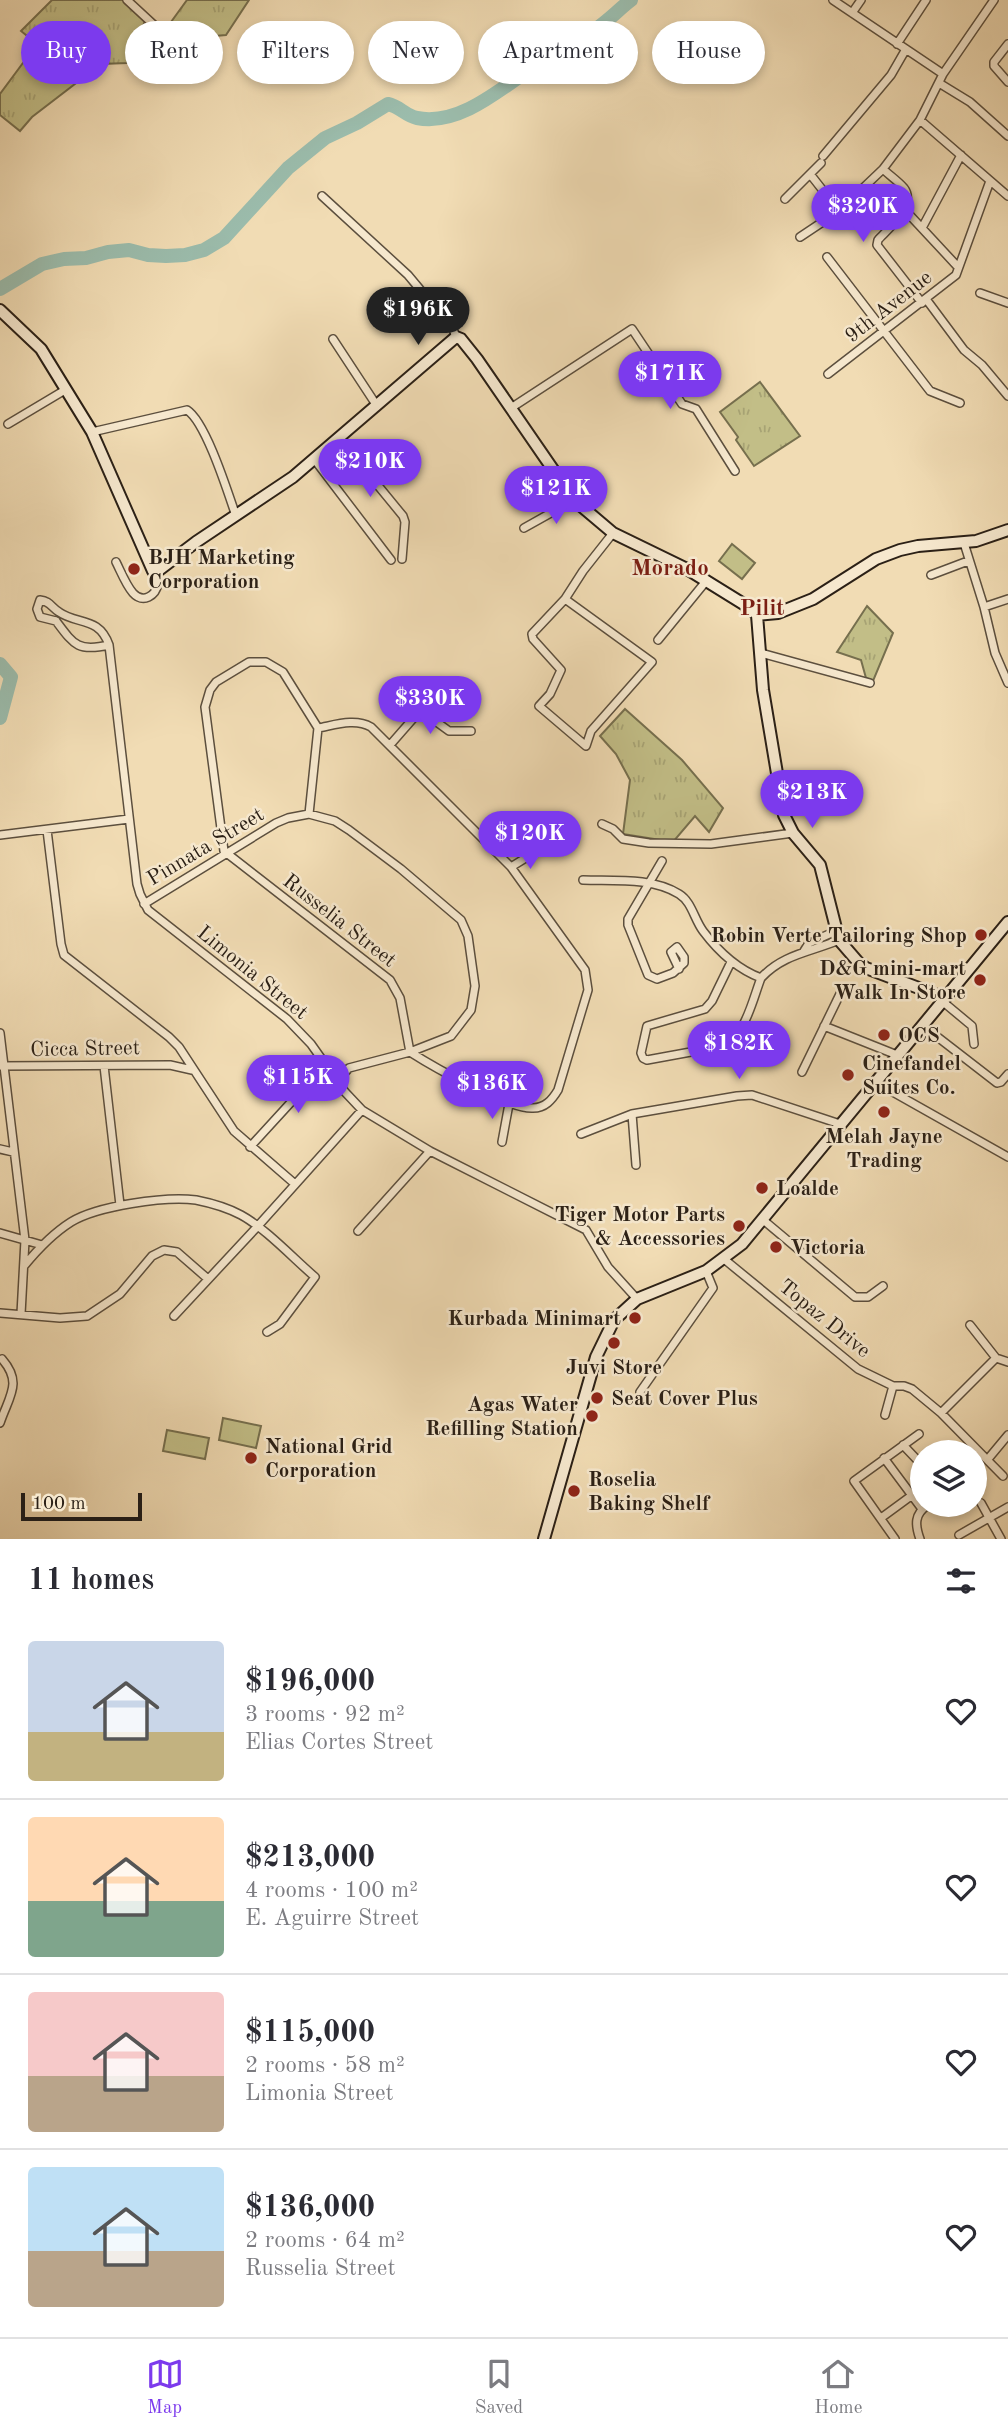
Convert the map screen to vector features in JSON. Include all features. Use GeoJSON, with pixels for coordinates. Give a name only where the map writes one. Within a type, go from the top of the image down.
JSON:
{"type":"FeatureCollection","features":[{"type":"Feature","properties":{"kind":"street"},"geometry":{"type":"LineString","coordinates":[[127,0],[150,21]]}},
{"type":"Feature","properties":{"kind":"street"},"geometry":{"type":"LineString","coordinates":[[833,0],[906,49],[1008,136]]}},
{"type":"Feature","properties":{"kind":"street"},"geometry":{"type":"LineString","coordinates":[[852,13],[861,0]]}},
{"type":"Feature","properties":{"kind":"street"},"geometry":{"type":"LineString","coordinates":[[897,44],[926,0]]}},
{"type":"Feature","properties":{"kind":"street"},"geometry":{"type":"LineString","coordinates":[[800,237],[839,211],[883,169],[920,120],[941,78],[994,0]]}},
{"type":"Feature","properties":{"kind":"street"},"geometry":{"type":"LineString","coordinates":[[1008,44],[994,62],[994,66],[1008,82]]}},
{"type":"Feature","properties":{"kind":"street"},"geometry":{"type":"LineString","coordinates":[[785,199],[822,160],[891,75],[906,49]]}},
{"type":"Feature","properties":{"kind":"street"},"geometry":{"type":"LineString","coordinates":[[920,120],[1008,197]]}},
{"type":"Feature","properties":{"kind":"street"},"geometry":{"type":"LineString","coordinates":[[922,228],[961,155]]}},
{"type":"Feature","properties":{"kind":"street"},"geometry":{"type":"LineString","coordinates":[[883,169],[905,188],[907,199],[904,209],[878,240],[877,245],[964,349],[982,365],[1008,396]]}},
{"type":"Feature","properties":{"kind":"street"},"geometry":{"type":"LineString","coordinates":[[810,174],[839,211]]}},
{"type":"Feature","properties":{"kind":"street","name":"9th Avenue"},"geometry":{"type":"LineString","coordinates":[[828,374],[956,275],[990,181]]}},
{"type":"Feature","properties":{"kind":"street"},"geometry":{"type":"LineString","coordinates":[[323,196],[412,280],[453,329],[456,337],[461,339],[477,359],[574,500],[613,533],[707,580],[757,615],[778,613],[813,599],[876,559],[900,550],[964,543],[1008,530]]}},
{"type":"Feature","properties":{"kind":"street"},"geometry":{"type":"LineString","coordinates":[[904,209],[958,267]]}},
{"type":"Feature","properties":{"kind":"street"},"geometry":{"type":"LineString","coordinates":[[827,257],[930,391],[960,403]]}},
{"type":"Feature","properties":{"kind":"street"},"geometry":{"type":"LineString","coordinates":[[980,293],[1008,303]]}},
{"type":"Feature","properties":{"kind":"street"},"geometry":{"type":"LineString","coordinates":[[1,311],[41,349],[92,432],[151,569],[156,571]]}},
{"type":"Feature","properties":{"kind":"street"},"geometry":{"type":"LineString","coordinates":[[511,408],[632,329],[682,404],[696,409],[735,471]]}},
{"type":"Feature","properties":{"kind":"street"},"geometry":{"type":"LineString","coordinates":[[156,571],[293,477],[378,407],[417,368],[456,337]]}},
{"type":"Feature","properties":{"kind":"street"},"geometry":{"type":"LineString","coordinates":[[333,339],[378,407]]}},
{"type":"Feature","properties":{"kind":"street"},"geometry":{"type":"LineString","coordinates":[[8,424],[65,390]]}},
{"type":"Feature","properties":{"kind":"street"},"geometry":{"type":"LineString","coordinates":[[92,432],[187,410],[198,421],[236,516]]}},
{"type":"Feature","properties":{"kind":"street"},"geometry":{"type":"LineString","coordinates":[[339,438],[403,516],[405,522],[402,559]]}},
{"type":"Feature","properties":{"kind":"street"},"geometry":{"type":"LineString","coordinates":[[314,459],[391,560]]}},
{"type":"Feature","properties":{"kind":"street"},"geometry":{"type":"LineString","coordinates":[[524,528],[574,500]]}},
{"type":"Feature","properties":{"kind":"street"},"geometry":{"type":"LineString","coordinates":[[565,599],[652,662],[591,731],[586,746],[540,706],[550,694],[561,670],[533,639],[532,634],[565,599],[613,533]]}},
{"type":"Feature","properties":{"kind":"street"},"geometry":{"type":"LineString","coordinates":[[964,543],[995,653],[1008,684]]}},
{"type":"Feature","properties":{"kind":"street"},"geometry":{"type":"LineString","coordinates":[[931,575],[968,561]]}},
{"type":"Feature","properties":{"kind":"street"},"geometry":{"type":"LineString","coordinates":[[116,562],[134,594],[140,598],[152,596],[158,583],[156,571]]}},
{"type":"Feature","properties":{"kind":"street"},"geometry":{"type":"LineString","coordinates":[[658,640],[707,580]]}},
{"type":"Feature","properties":{"kind":"street"},"geometry":{"type":"LineString","coordinates":[[984,607],[1008,599]]}},
{"type":"Feature","properties":{"kind":"street"},"geometry":{"type":"LineString","coordinates":[[757,615],[763,690],[784,816],[793,833],[820,865],[837,936],[866,968],[943,1000],[972,1026],[974,1044]]}},
{"type":"Feature","properties":{"kind":"street"},"geometry":{"type":"LineString","coordinates":[[109,645],[88,649],[80,647],[58,617],[82,620],[96,627],[106,636],[109,645],[137,884],[144,904]]}},
{"type":"Feature","properties":{"kind":"street"},"geometry":{"type":"LineString","coordinates":[[761,653],[870,683]]}},
{"type":"Feature","properties":{"kind":"street"},"geometry":{"type":"LineString","coordinates":[[227,854],[223,848],[205,707],[210,690],[216,682],[249,662],[272,664],[290,681],[318,728],[309,814],[335,821],[349,830],[452,911],[465,928],[475,986],[471,1010],[451,1036],[410,1052],[349,1068],[338,1080]]}},
{"type":"Feature","properties":{"kind":"street"},"geometry":{"type":"LineString","coordinates":[[390,745],[418,713],[427,715],[449,731],[471,731]]}},
{"type":"Feature","properties":{"kind":"street"},"geometry":{"type":"LineString","coordinates":[[318,728],[363,723],[371,727],[511,867],[585,970],[588,990],[558,1090],[542,1107],[530,1109],[509,1104],[410,1052]]}},
{"type":"Feature","properties":{"kind":"street","name":"Pinnata Street"},"geometry":{"type":"LineString","coordinates":[[144,904],[276,823],[309,814]]}},
{"type":"Feature","properties":{"kind":"street"},"geometry":{"type":"LineString","coordinates":[[0,835],[129,819]]}},
{"type":"Feature","properties":{"kind":"street"},"geometry":{"type":"LineString","coordinates":[[602,824],[613,829],[623,839],[649,843],[711,844],[793,833]]}},
{"type":"Feature","properties":{"kind":"street"},"geometry":{"type":"LineString","coordinates":[[47,830],[64,956],[169,1037],[230,1125],[250,1147],[295,1184]]}},
{"type":"Feature","properties":{"kind":"street"},"geometry":{"type":"LineString","coordinates":[[511,867],[532,854],[538,841]]}},
{"type":"Feature","properties":{"kind":"street","name":"Russelia Street"},"geometry":{"type":"LineString","coordinates":[[227,854],[390,980],[400,998],[410,1052]]}},
{"type":"Feature","properties":{"kind":"street"},"geometry":{"type":"LineString","coordinates":[[662,861],[628,919],[628,925],[648,975],[657,978],[679,969]]}},
{"type":"Feature","properties":{"kind":"street"},"geometry":{"type":"LineString","coordinates":[[583,880],[650,883],[682,896],[702,930],[731,962],[745,972],[761,978]]}},
{"type":"Feature","properties":{"kind":"street","name":"Limonia Street"},"geometry":{"type":"LineString","coordinates":[[144,904],[155,917],[288,1019],[362,1110],[430,1151],[586,1230],[608,1267],[637,1299]]}},
{"type":"Feature","properties":{"kind":"street"},"geometry":{"type":"LineString","coordinates":[[544,1539],[602,1341],[614,1320],[637,1299],[706,1270],[743,1244],[1008,922]]}},
{"type":"Feature","properties":{"kind":"street"},"geometry":{"type":"LineString","coordinates":[[731,962],[712,1001],[705,1009],[649,1024],[641,1056],[647,1059],[729,1043],[740,1031],[761,978],[778,963],[804,951],[813,951],[837,936]]}},
{"type":"Feature","properties":{"kind":"street"},"geometry":{"type":"LineString","coordinates":[[802,1072],[840,994]]}},
{"type":"Feature","properties":{"kind":"street"},"geometry":{"type":"LineString","coordinates":[[922,1025],[995,1082],[1001,1082],[1008,1074]]}},
{"type":"Feature","properties":{"kind":"street"},"geometry":{"type":"LineString","coordinates":[[824,1026],[897,1055]]}},
{"type":"Feature","properties":{"kind":"street"},"geometry":{"type":"LineString","coordinates":[[0,1033],[25,1240],[20,1314]]}},
{"type":"Feature","properties":{"kind":"street","name":"Cicca Street"},"geometry":{"type":"LineString","coordinates":[[170,1065],[178,1047]]}},
{"type":"Feature","properties":{"kind":"street"},"geometry":{"type":"LineString","coordinates":[[250,1147],[326,1064]]}},
{"type":"Feature","properties":{"kind":"street","name":"Cicca Street"},"geometry":{"type":"LineString","coordinates":[[2,1066],[170,1065],[192,1070]]}},
{"type":"Feature","properties":{"kind":"street"},"geometry":{"type":"LineString","coordinates":[[104,1066],[120,1205]]}},
{"type":"Feature","properties":{"kind":"street"},"geometry":{"type":"LineString","coordinates":[[875,1082],[1008,1157]]}},
{"type":"Feature","properties":{"kind":"street"},"geometry":{"type":"LineString","coordinates":[[581,1134],[632,1114],[752,1095],[840,1124]]}},
{"type":"Feature","properties":{"kind":"street"},"geometry":{"type":"LineString","coordinates":[[502,1142],[509,1104]]}},
{"type":"Feature","properties":{"kind":"street"},"geometry":{"type":"LineString","coordinates":[[174,1315],[362,1110]]}},
{"type":"Feature","properties":{"kind":"street"},"geometry":{"type":"LineString","coordinates":[[632,1114],[636,1165]]}},
{"type":"Feature","properties":{"kind":"street"},"geometry":{"type":"LineString","coordinates":[[0,1149],[13,1152]]}},
{"type":"Feature","properties":{"kind":"street"},"geometry":{"type":"LineString","coordinates":[[358,1231],[430,1151]]}},
{"type":"Feature","properties":{"kind":"street"},"geometry":{"type":"LineString","coordinates":[[24,1266],[57,1231],[74,1220],[120,1205],[193,1200],[243,1216],[315,1277],[279,1324],[267,1332]]}},
{"type":"Feature","properties":{"kind":"street"},"geometry":{"type":"LineString","coordinates":[[762,1219],[855,1297],[869,1297],[883,1286]]}},
{"type":"Feature","properties":{"kind":"street"},"geometry":{"type":"LineString","coordinates":[[0,1233],[42,1245]]}},
{"type":"Feature","properties":{"kind":"street"},"geometry":{"type":"LineString","coordinates":[[0,1313],[60,1318],[87,1316],[120,1294],[152,1256],[164,1250],[177,1252],[208,1279]]}},
{"type":"Feature","properties":{"kind":"street","name":"Topaz Drive"},"geometry":{"type":"LineString","coordinates":[[724,1259],[858,1369],[893,1386],[912,1389],[941,1413],[1003,1476]]}},
{"type":"Feature","properties":{"kind":"street"},"geometry":{"type":"LineString","coordinates":[[640,1392],[713,1288],[706,1270]]}},
{"type":"Feature","properties":{"kind":"street"},"geometry":{"type":"LineString","coordinates":[[970,1325],[996,1358],[1008,1362]]}},
{"type":"Feature","properties":{"kind":"street"},"geometry":{"type":"LineString","coordinates":[[941,1413],[996,1358]]}},
{"type":"Feature","properties":{"kind":"street"},"geometry":{"type":"LineString","coordinates":[[0,1423],[15,1380],[12,1370],[2,1359]]}},
{"type":"Feature","properties":{"kind":"street"},"geometry":{"type":"LineString","coordinates":[[885,1415],[893,1386]]}},
{"type":"Feature","properties":{"kind":"street"},"geometry":{"type":"LineString","coordinates":[[895,1539],[854,1481],[919,1434]]}},
{"type":"Feature","properties":{"kind":"street"},"geometry":{"type":"LineString","coordinates":[[988,1459],[1008,1436]]}},
{"type":"Feature","properties":{"kind":"street"},"geometry":{"type":"LineString","coordinates":[[903,1445],[910,1452]]}},
{"type":"Feature","properties":{"kind":"street"},"geometry":{"type":"LineString","coordinates":[[884,1458],[910,1495]]}},
{"type":"Feature","properties":{"kind":"street"},"geometry":{"type":"LineString","coordinates":[[881,1518],[910,1497]]}},
{"type":"Feature","properties":{"kind":"street"},"geometry":{"type":"LineString","coordinates":[[959,1535],[1008,1507]]}},
{"type":"Feature","properties":{"kind":"street"},"geometry":{"type":"LineString","coordinates":[[987,1514],[1001,1539]]}},
{"type":"Feature","properties":{"kind":"street"},"geometry":{"type":"LineString","coordinates":[[917,1517],[915,1527],[920,1539]]}},
{"type":"Feature","properties":{"kind":"green space"},"geometry":{"type":"Polygon","coordinates":[[[52,0],[124,0],[145,21],[125,21],[125,63],[111,64],[111,21],[31,21],[52,0]]]}},
{"type":"Feature","properties":{"kind":"green space"},"geometry":{"type":"Polygon","coordinates":[[[187,0],[249,0],[226,35],[223,35],[223,21],[172,21],[187,0]]]}},
{"type":"Feature","properties":{"kind":"green space"},"geometry":{"type":"Polygon","coordinates":[[[21,66],[21,84],[75,84],[32,117],[20,131],[0,115],[0,94],[21,66]]]}},
{"type":"Feature","properties":{"kind":"green space"},"geometry":{"type":"Polygon","coordinates":[[[760,382],[800,436],[754,466],[720,412],[760,382]]]}},
{"type":"Feature","properties":{"kind":"green space"},"geometry":{"type":"Polygon","coordinates":[[[732,544],[755,563],[742,579],[719,561],[732,544]]]}},
{"type":"Feature","properties":{"kind":"green space"},"geometry":{"type":"Polygon","coordinates":[[[867,606],[893,633],[873,681],[866,678],[861,660],[837,652],[867,606]]]}},
{"type":"Feature","properties":{"kind":"green space"},"geometry":{"type":"Polygon","coordinates":[[[625,709],[682,760],[723,808],[709,832],[695,816],[673,842],[623,834],[630,780],[616,754],[600,736],[625,709]]]}},
{"type":"Feature","properties":{"kind":"green space"},"geometry":{"type":"Polygon","coordinates":[[[223,1418],[261,1426],[256,1448],[219,1440],[223,1418]]]}},
{"type":"Feature","properties":{"kind":"green space"},"geometry":{"type":"Polygon","coordinates":[[[167,1430],[209,1438],[205,1459],[163,1451],[167,1430]]]}},
{"type":"Feature","properties":{"kind":"waterway"},"geometry":{"type":"LineString","coordinates":[[0,289],[42,264],[64,259],[129,250],[166,256],[204,250],[224,238],[288,168],[325,138],[388,104],[417,118],[434,119],[467,110],[593,31],[631,0]]}},
{"type":"Feature","properties":{"kind":"waterway"},"geometry":{"type":"LineString","coordinates":[[0,664],[11,677],[0,718]]}},
{"type":"Feature","properties":{"kind":"place","name":"BJH Marketing Corporation"},"geometry":{"type":"Point","coordinates":[134,569]}},
{"type":"Feature","properties":{"kind":"place","name":"Robin Verte Tailoring Shop"},"geometry":{"type":"Point","coordinates":[981,935]}},
{"type":"Feature","properties":{"kind":"place","name":"D&G mini-mart Walk In Store"},"geometry":{"type":"Point","coordinates":[980,980]}},
{"type":"Feature","properties":{"kind":"place","name":"OCS"},"geometry":{"type":"Point","coordinates":[884,1035]}},
{"type":"Feature","properties":{"kind":"place","name":"Cinefandel Suites Co."},"geometry":{"type":"Point","coordinates":[848,1075]}},
{"type":"Feature","properties":{"kind":"place","name":"Melah Jayne Trading"},"geometry":{"type":"Point","coordinates":[884,1112]}},
{"type":"Feature","properties":{"kind":"place","name":"Loalde"},"geometry":{"type":"Point","coordinates":[762,1188]}},
{"type":"Feature","properties":{"kind":"place","name":"Tiger Motor Parts & Accessories"},"geometry":{"type":"Point","coordinates":[739,1226]}},
{"type":"Feature","properties":{"kind":"place","name":"Victoria"},"geometry":{"type":"Point","coordinates":[776,1247]}},
{"type":"Feature","properties":{"kind":"place","name":"Kurbada Minimart"},"geometry":{"type":"Point","coordinates":[635,1318]}},
{"type":"Feature","properties":{"kind":"place","name":"Juvi Store"},"geometry":{"type":"Point","coordinates":[614,1343]}},
{"type":"Feature","properties":{"kind":"place","name":"Seat Cover Plus"},"geometry":{"type":"Point","coordinates":[597,1398]}},
{"type":"Feature","properties":{"kind":"place","name":"Agas Water Refilling Station"},"geometry":{"type":"Point","coordinates":[592,1416]}},
{"type":"Feature","properties":{"kind":"place","name":"National Grid Corporation"},"geometry":{"type":"Point","coordinates":[251,1458]}},
{"type":"Feature","properties":{"kind":"place","name":"Roselia Baking Shelf"},"geometry":{"type":"Point","coordinates":[574,1491]}},
{"type":"Feature","properties":{"kind":"district","name":"Morado"},"geometry":{"type":"Point","coordinates":[670,567]}},
{"type":"Feature","properties":{"kind":"district","name":"Pilit"},"geometry":{"type":"Point","coordinates":[762,607]}}]}
